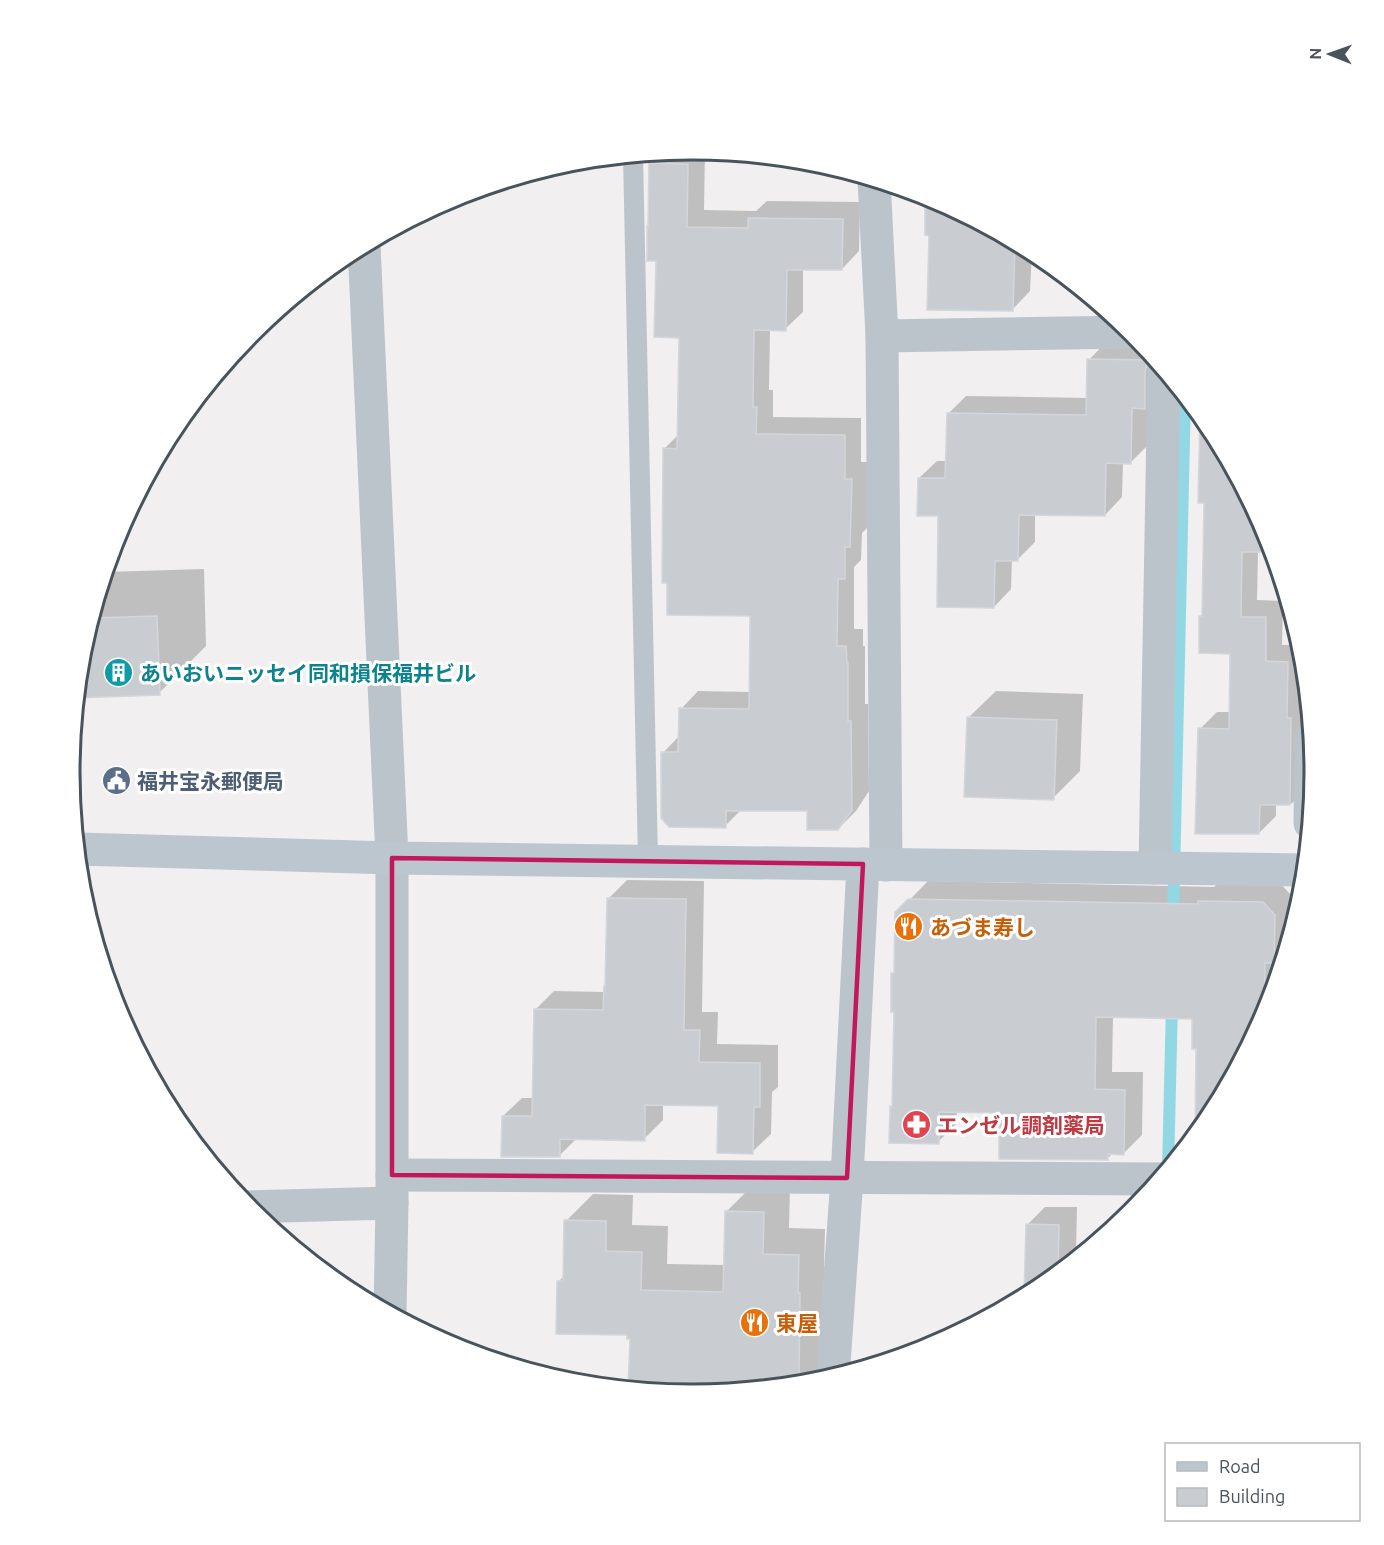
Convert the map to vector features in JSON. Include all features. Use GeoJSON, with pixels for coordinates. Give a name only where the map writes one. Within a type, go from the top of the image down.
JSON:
{"type":"FeatureCollection","features":[{"type":"Feature","properties":{"kind":"street"},"geometry":{"type":"LineString","coordinates":[[834,1368],[847,1178],[874,864],[882,336],[874,188]]}},
{"type":"Feature","properties":{"kind":"street"},"geometry":{"type":"LineString","coordinates":[[364,255],[392,858],[390,1305]]}},
{"type":"Feature","properties":{"kind":"street"},"geometry":{"type":"LineString","coordinates":[[882,336],[1118,332]]}},
{"type":"Feature","properties":{"kind":"street"},"geometry":{"type":"LineString","coordinates":[[1164,383],[1172,868]]}},
{"type":"Feature","properties":{"kind":"street"},"geometry":{"type":"LineString","coordinates":[[85,849],[392,858],[1296,870]]}},
{"type":"Feature","properties":{"kind":"street"},"geometry":{"type":"LineString","coordinates":[[258,1205],[392,1189],[847,1178],[1150,1179]]}},
{"type":"Feature","properties":{"kind":"lane"},"geometry":{"type":"LineString","coordinates":[[633,163],[648,861]]}},
{"type":"Feature","properties":{"kind":"highlighted area"},"geometry":{"type":"Polygon","coordinates":[[[392,858],[863,864],[847,1178],[392,1175],[392,858]]]}},
{"type":"Feature","properties":{"kind":"building"},"geometry":{"type":"Polygon","coordinates":[[[649,163],[688,164],[687,227],[748,228],[748,218],[843,219],[842,270],[787,270],[786,331],[754,330],[753,407],[757,407],[756,434],[845,435],[845,479],[852,479],[850,547],[845,547],[845,579],[838,579],[837,646],[846,646],[848,663],[852,810],[838,830],[807,830],[807,811],[726,811],[726,828],[669,827],[661,818],[661,752],[678,752],[679,708],[749,709],[750,616],[667,615],[667,583],[662,583],[663,448],[677,449],[679,338],[654,337],[656,261],[647,261],[649,163]]]}},
{"type":"Feature","properties":{"kind":"building"},"geometry":{"type":"Polygon","coordinates":[[[925,207],[963,223],[1015,252],[1013,311],[927,310],[929,236],[925,235],[925,207]]]}},
{"type":"Feature","properties":{"kind":"building"},"geometry":{"type":"Polygon","coordinates":[[[1087,359],[1145,360],[1148,363],[1145,371],[1145,409],[1132,408],[1131,464],[1106,463],[1105,516],[1019,515],[1018,561],[995,561],[994,608],[937,607],[938,516],[917,516],[918,478],[945,478],[947,413],[1086,415],[1087,359]]]}},
{"type":"Feature","properties":{"kind":"building"},"geometry":{"type":"Polygon","coordinates":[[[1200,430],[1241,502],[1263,552],[1242,552],[1241,617],[1266,617],[1266,661],[1288,662],[1287,718],[1291,718],[1290,805],[1260,805],[1259,834],[1195,834],[1198,728],[1229,729],[1230,654],[1199,653],[1204,503],[1198,503],[1200,430]]]}},
{"type":"Feature","properties":{"kind":"building","name":"あいおいニッセイ同和損保福井ビル"},"geometry":{"type":"Polygon","coordinates":[[[157,616],[160,695],[85,698],[99,618],[157,616]]]}},
{"type":"Feature","properties":{"kind":"building"},"geometry":{"type":"Polygon","coordinates":[[[967,717],[1057,720],[1054,800],[964,797],[967,717]]]}},
{"type":"Feature","properties":{"kind":"building"},"geometry":{"type":"Polygon","coordinates":[[[607,898],[686,899],[684,1030],[700,1030],[699,1062],[760,1063],[760,1107],[754,1107],[753,1154],[717,1153],[718,1106],[645,1105],[645,1141],[560,1139],[560,1157],[501,1157],[502,1116],[532,1116],[534,1009],[603,1010],[607,898]]]}},
{"type":"Feature","properties":{"kind":"building"},"geometry":{"type":"Polygon","coordinates":[[[908,899],[1198,904],[1198,901],[1263,902],[1275,915],[1274,963],[1265,963],[1265,989],[1258,1007],[1222,1079],[1195,1121],[1196,1049],[1192,1049],[1192,1019],[1096,1017],[1095,1089],[1125,1090],[1124,1155],[1108,1154],[1108,1160],[999,1159],[999,1113],[939,1112],[939,1144],[889,1143],[894,1012],[891,1012],[891,973],[894,973],[895,912],[908,899]]]}},
{"type":"Feature","properties":{"kind":"building"},"geometry":{"type":"Polygon","coordinates":[[[725,1211],[764,1212],[763,1254],[799,1255],[799,1375],[732,1384],[692,1385],[628,1382],[630,1339],[627,1339],[627,1335],[556,1334],[557,1281],[563,1281],[564,1220],[606,1221],[606,1251],[642,1252],[641,1290],[723,1292],[725,1211]]]}},
{"type":"Feature","properties":{"kind":"building"},"geometry":{"type":"Polygon","coordinates":[[[1026,1224],[1059,1225],[1058,1263],[1024,1287],[1026,1224]]]}},
{"type":"Feature","properties":{"kind":"waterway"},"geometry":{"type":"LineString","coordinates":[[1173,920],[1185,409]]}},
{"type":"Feature","properties":{"kind":"waterway"},"geometry":{"type":"LineString","coordinates":[[1168,1157],[1172,1003]]}},
{"type":"Feature","properties":{"kind":"place","name":"あいおいニッセイ同和損保福井ビル"},"geometry":{"type":"Point","coordinates":[119,673]}},
{"type":"Feature","properties":{"kind":"place","name":"福井宝永郵便局"},"geometry":{"type":"Point","coordinates":[116,781]}},
{"type":"Feature","properties":{"kind":"place","name":"あづま寿し"},"geometry":{"type":"Point","coordinates":[909,927]}},
{"type":"Feature","properties":{"kind":"place","name":"エンゼル調剤薬局"},"geometry":{"type":"Point","coordinates":[916,1125]}},
{"type":"Feature","properties":{"kind":"place","name":"東屋"},"geometry":{"type":"Point","coordinates":[755,1323]}}]}
